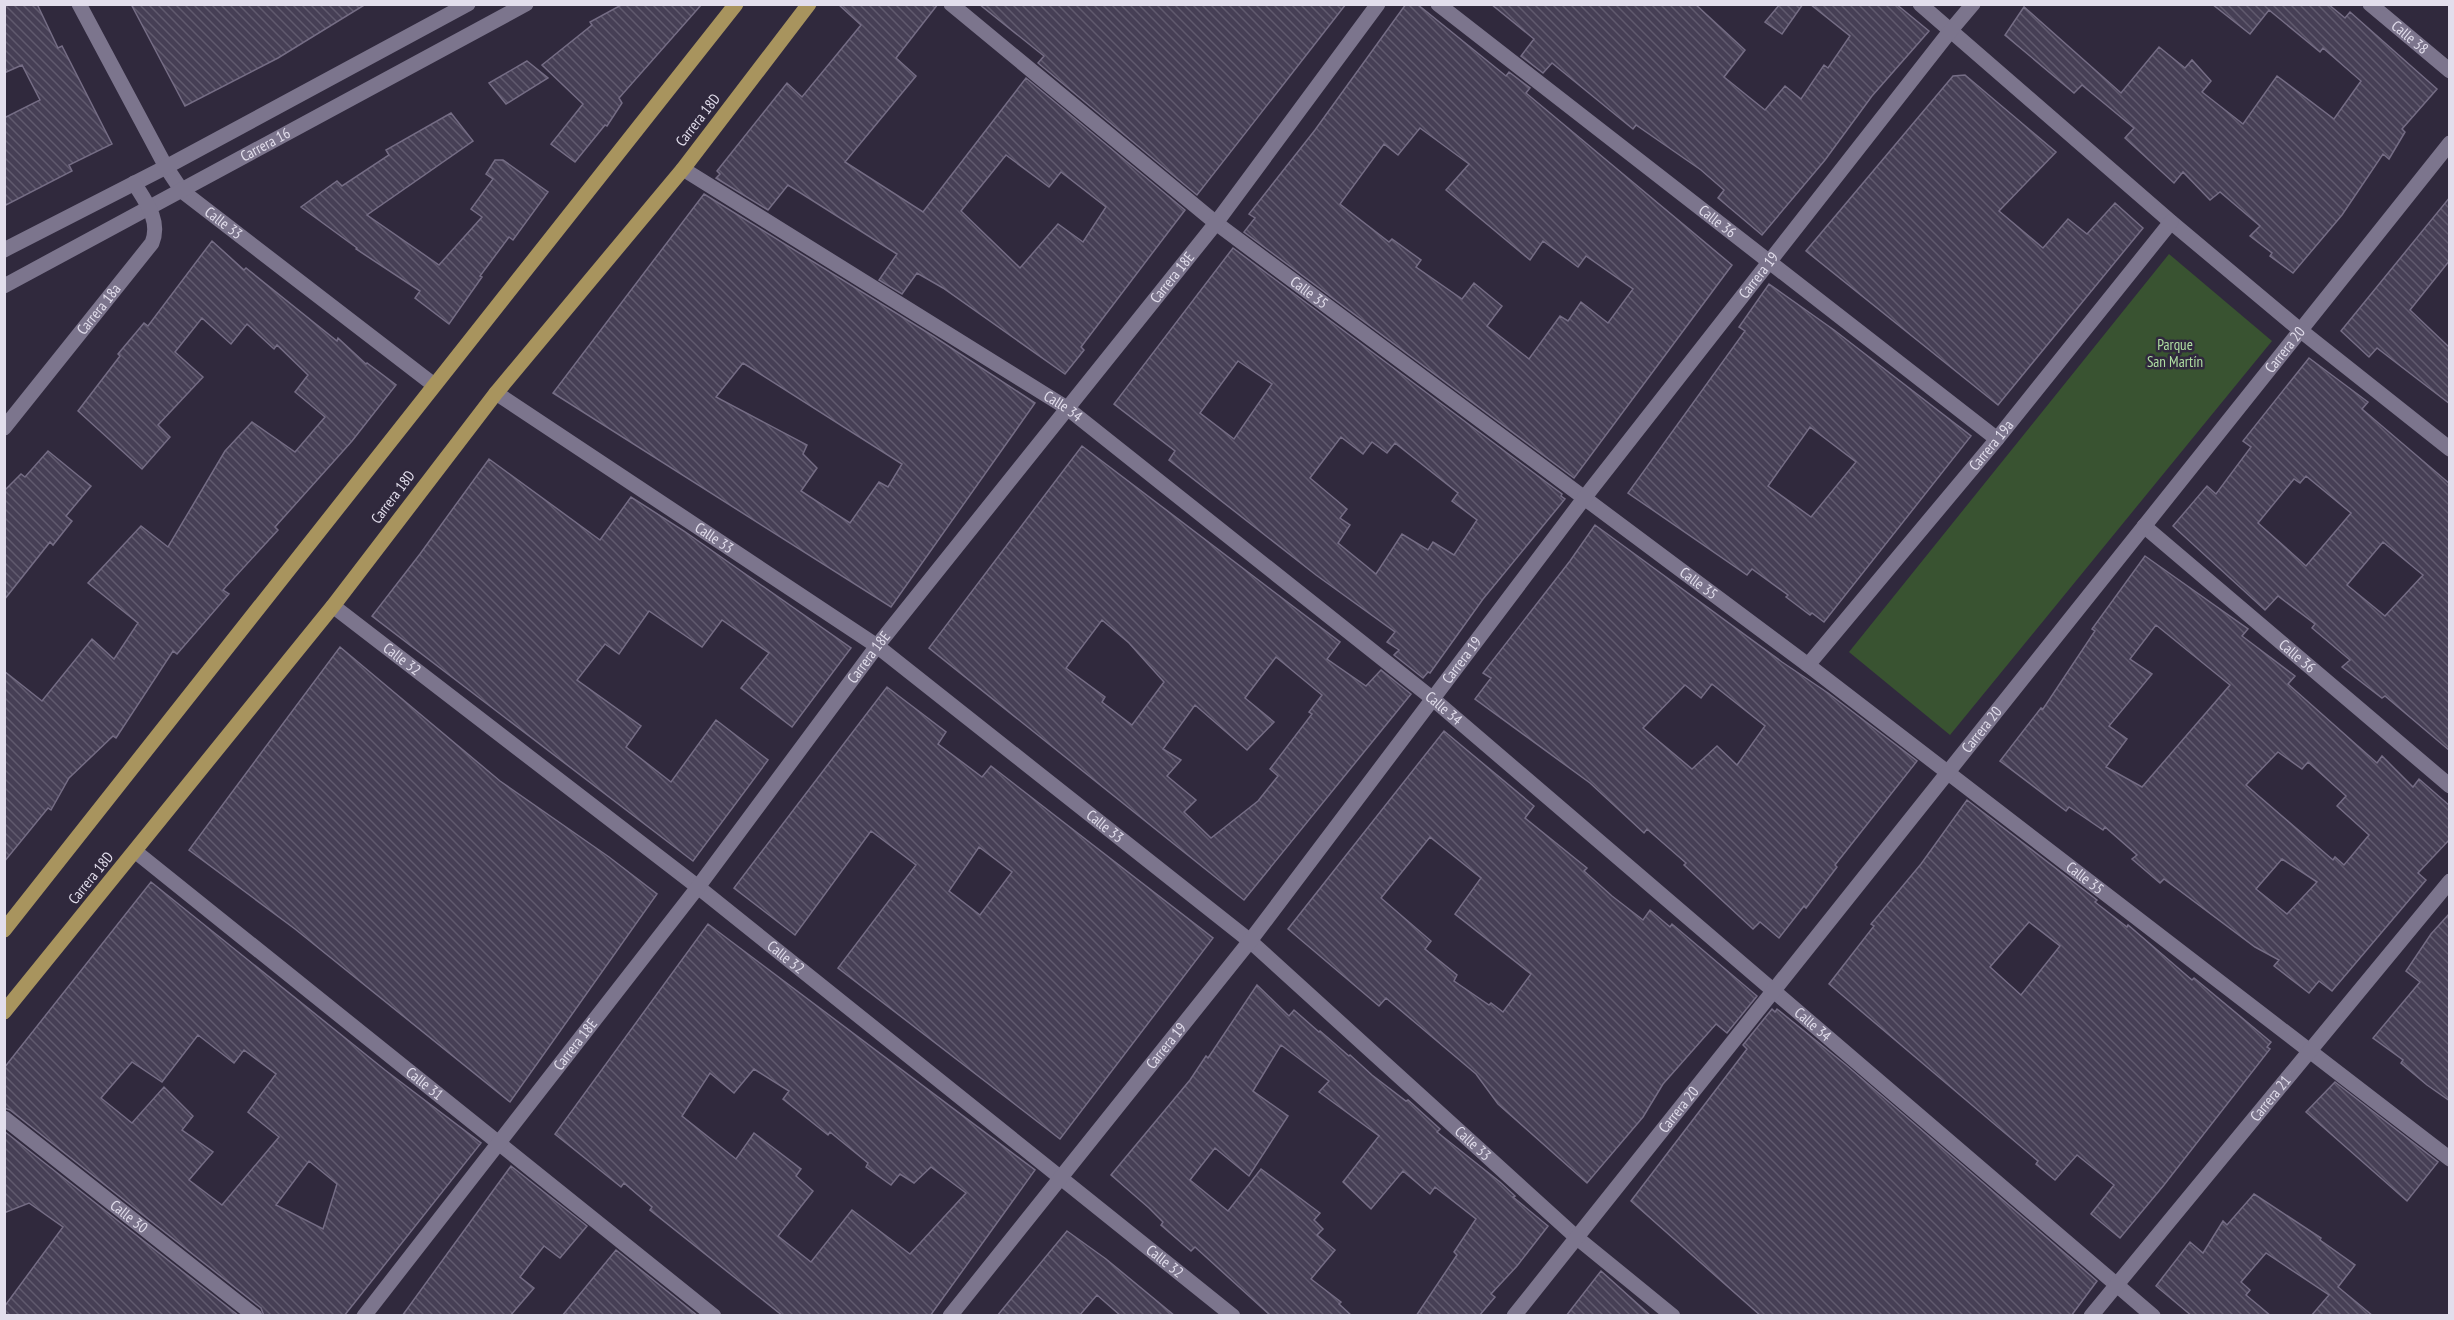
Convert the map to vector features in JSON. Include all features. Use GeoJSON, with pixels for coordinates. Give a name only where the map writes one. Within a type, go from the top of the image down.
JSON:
{"type":"FeatureCollection","features":[{"type":"Feature","properties":{"kind":"main road"},"geometry":{"type":"LineString","coordinates":[[4,930],[736,4]]}},
{"type":"Feature","properties":{"kind":"main road","name":"Carrera 18D"},"geometry":{"type":"LineString","coordinates":[[4,1012],[136,852],[333,606],[496,393],[683,169],[809,4]]}},
{"type":"Feature","properties":{"kind":"street","name":"Calle 33"},"geometry":{"type":"LineString","coordinates":[[79,4],[166,167],[182,191],[434,385]]}},
{"type":"Feature","properties":{"kind":"street","name":"Carrera 16"},"geometry":{"type":"LineString","coordinates":[[4,250],[166,167],[468,4]]}},
{"type":"Feature","properties":{"kind":"street","name":"Carrera 16"},"geometry":{"type":"LineString","coordinates":[[4,286],[525,4]]}},
{"type":"Feature","properties":{"kind":"street","name":"Calle 35"},"geometry":{"type":"LineString","coordinates":[[951,4],[1216,223],[1808,665],[2450,1159]]}},
{"type":"Feature","properties":{"kind":"street","name":"Carrera 18E"},"geometry":{"type":"LineString","coordinates":[[364,1316],[698,887],[877,646],[1216,223],[1378,4]]}},
{"type":"Feature","properties":{"kind":"street","name":"Calle 36"},"geometry":{"type":"LineString","coordinates":[[1438,4],[1997,440]]}},
{"type":"Feature","properties":{"kind":"street"},"geometry":{"type":"LineString","coordinates":[[1920,4],[2300,330],[2450,449]]}},
{"type":"Feature","properties":{"kind":"street","name":"Carrera 19"},"geometry":{"type":"LineString","coordinates":[[950,1316],[1250,941],[1585,497],[1973,4]]}},
{"type":"Feature","properties":{"kind":"street","name":"Calle 38"},"geometry":{"type":"LineString","coordinates":[[2370,4],[2450,71]]}},
{"type":"Feature","properties":{"kind":"street","name":"Carrera 20"},"geometry":{"type":"LineString","coordinates":[[1514,1316],[2450,143]]}},
{"type":"Feature","properties":{"kind":"street","name":"Calle 34"},"geometry":{"type":"LineString","coordinates":[[683,169],[1067,408],[1433,699],[2153,1316]]}},
{"type":"Feature","properties":{"kind":"street","name":"Carrera 18a"},"geometry":{"type":"LineString","coordinates":[[4,428],[152,243],[156,223],[134,183]]}},
{"type":"Feature","properties":{"kind":"street","name":"Carrera 19a"},"geometry":{"type":"LineString","coordinates":[[1808,665],[1997,440],[2172,222]]}},
{"type":"Feature","properties":{"kind":"street","name":"Calle 33"},"geometry":{"type":"LineString","coordinates":[[496,393],[877,646],[1250,941],[1576,1237],[1673,1316]]}},
{"type":"Feature","properties":{"kind":"street","name":"Calle 36"},"geometry":{"type":"LineString","coordinates":[[2144,526],[2450,786]]}},
{"type":"Feature","properties":{"kind":"street","name":"Calle 32"},"geometry":{"type":"LineString","coordinates":[[333,606],[698,887],[1233,1316]]}},
{"type":"Feature","properties":{"kind":"street","name":"Calle 31"},"geometry":{"type":"LineString","coordinates":[[136,852],[714,1316]]}},
{"type":"Feature","properties":{"kind":"street","name":"Carrera 21"},"geometry":{"type":"LineString","coordinates":[[2091,1316],[2450,881]]}},
{"type":"Feature","properties":{"kind":"street","name":"Calle 30"},"geometry":{"type":"LineString","coordinates":[[4,1118],[255,1316]]}},
{"type":"Feature","properties":{"kind":"green space","name":"Parque San Martín"},"geometry":{"type":"Polygon","coordinates":[[[2169,254],[2272,341],[1950,735],[1849,652],[2169,254]]]}},
{"type":"Feature","properties":{"kind":"building"},"geometry":{"type":"Polygon","coordinates":[[[4,4],[37,4],[58,48],[62,46],[112,144],[69,165],[72,171],[4,206],[4,118],[40,100],[22,65],[4,73],[4,4]]]}},
{"type":"Feature","properties":{"kind":"building"},"geometry":{"type":"Polygon","coordinates":[[[131,4],[366,4],[278,58],[185,106],[131,4]]]}},
{"type":"Feature","properties":{"kind":"building"},"geometry":{"type":"Polygon","coordinates":[[[623,4],[702,4],[619,98],[622,103],[607,126],[605,125],[575,162],[551,144],[583,104],[542,65],[592,25],[590,22],[623,4]]]}},
{"type":"Feature","properties":{"kind":"building"},"geometry":{"type":"Polygon","coordinates":[[[838,4],[938,4],[896,58],[916,76],[845,162],[923,212],[1026,78],[1185,210],[1081,347],[1084,350],[1065,374],[943,288],[917,273],[902,294],[879,280],[897,254],[788,185],[768,210],[716,178],[720,174],[717,171],[787,83],[802,97],[861,25],[838,4]],[[1006,155],[961,211],[1020,268],[1058,224],[1083,242],[1106,207],[1061,172],[1049,187],[1006,155]]]}},
{"type":"Feature","properties":{"kind":"building"},"geometry":{"type":"Polygon","coordinates":[[[979,4],[1346,4],[1197,195],[1038,63],[1044,56],[979,4]]]}},
{"type":"Feature","properties":{"kind":"building"},"geometry":{"type":"Polygon","coordinates":[[[1406,4],[1417,4],[1506,76],[1509,72],[1530,88],[1526,93],[1732,265],[1574,478],[1244,232],[1255,218],[1249,214],[1315,130],[1406,4]],[[1420,128],[1398,155],[1384,144],[1340,204],[1389,242],[1392,239],[1421,260],[1416,267],[1462,299],[1474,283],[1502,306],[1487,326],[1529,359],[1560,316],[1568,321],[1581,302],[1608,323],[1633,289],[1586,256],[1578,267],[1543,241],[1530,260],[1446,190],[1469,164],[1420,128]]]}},
{"type":"Feature","properties":{"kind":"building"},"geometry":{"type":"Polygon","coordinates":[[[1491,4],[1695,4],[1745,50],[1724,77],[1765,110],[1785,86],[1801,99],[1824,65],[1828,68],[1850,36],[1810,4],[1896,4],[1929,31],[1872,96],[1825,160],[1762,235],[1718,198],[1724,190],[1701,170],[1636,125],[1633,129],[1552,63],[1543,73],[1521,56],[1534,39],[1491,4]]]}},
{"type":"Feature","properties":{"kind":"building"},"geometry":{"type":"Polygon","coordinates":[[[1780,4],[1803,4],[1782,34],[1765,22],[1780,4]]]}},
{"type":"Feature","properties":{"kind":"building"},"geometry":{"type":"Polygon","coordinates":[[[2212,4],[2328,4],[2345,18],[2350,12],[2437,89],[2402,129],[2405,132],[2389,159],[2383,154],[2342,215],[2293,273],[2270,256],[2272,253],[2250,236],[2260,226],[2220,192],[2210,200],[2183,172],[2174,183],[2125,138],[2134,128],[2082,85],[2074,93],[2005,35],[2024,7],[2121,93],[2159,47],[2185,68],[2192,60],[2211,81],[2202,92],[2243,124],[2277,76],[2334,119],[2361,81],[2323,48],[2320,52],[2269,10],[2250,34],[2212,4]]]}},
{"type":"Feature","properties":{"kind":"building"},"geometry":{"type":"Polygon","coordinates":[[[527,61],[548,78],[506,104],[489,83],[527,61]]]}},
{"type":"Feature","properties":{"kind":"building"},"geometry":{"type":"Polygon","coordinates":[[[1965,75],[2056,152],[1999,211],[2043,248],[2068,219],[2087,234],[2115,203],[2143,228],[1998,405],[1806,251],[1953,76],[1965,75]]]}},
{"type":"Feature","properties":{"kind":"building"},"geometry":{"type":"Polygon","coordinates":[[[451,113],[473,141],[367,215],[439,265],[482,217],[471,209],[493,179],[486,174],[495,160],[503,160],[548,192],[513,240],[509,237],[449,324],[415,298],[420,291],[356,249],[301,207],[337,181],[342,186],[389,155],[386,150],[451,113]]]}},
{"type":"Feature","properties":{"kind":"building"},"geometry":{"type":"Polygon","coordinates":[[[704,194],[933,336],[1035,403],[891,607],[553,393],[704,194]],[[743,363],[716,397],[807,445],[803,454],[817,468],[801,491],[850,523],[879,482],[888,487],[902,464],[743,363]]]}},
{"type":"Feature","properties":{"kind":"building"},"geometry":{"type":"Polygon","coordinates":[[[2450,197],[2450,260],[2410,310],[2450,348],[2450,404],[2377,348],[2369,357],[2341,331],[2450,197]]]}},
{"type":"Feature","properties":{"kind":"building"},"geometry":{"type":"Polygon","coordinates":[[[212,241],[244,270],[246,268],[337,341],[338,338],[366,364],[396,385],[352,441],[275,527],[278,530],[223,590],[229,594],[177,654],[173,651],[116,738],[113,736],[69,778],[51,810],[48,808],[4,862],[4,671],[42,701],[92,639],[114,659],[138,623],[88,583],[141,526],[168,547],[225,451],[252,422],[295,452],[325,417],[295,392],[308,375],[277,345],[274,349],[247,324],[231,344],[202,318],[175,352],[203,377],[158,425],[170,437],[142,469],[78,411],[120,356],[118,354],[144,323],[148,326],[212,241]]]}},
{"type":"Feature","properties":{"kind":"building"},"geometry":{"type":"Polygon","coordinates":[[[1233,248],[1562,494],[1561,496],[1565,499],[1483,599],[1430,673],[1428,672],[1423,678],[1394,655],[1399,650],[1387,642],[1395,632],[1316,575],[1169,460],[1175,451],[1114,404],[1233,248]],[[1238,361],[1200,413],[1234,439],[1272,384],[1238,361]],[[1341,437],[1310,478],[1347,509],[1340,518],[1350,525],[1338,543],[1376,574],[1402,534],[1428,550],[1433,542],[1454,555],[1477,520],[1452,501],[1458,493],[1395,443],[1387,453],[1372,442],[1363,454],[1341,437]]]}},
{"type":"Feature","properties":{"kind":"building"},"geometry":{"type":"Polygon","coordinates":[[[1769,284],[1834,330],[1971,436],[1824,622],[1812,613],[1810,615],[1786,597],[1788,595],[1752,569],[1747,575],[1628,493],[1745,331],[1739,327],[1769,284]],[[1810,427],[1768,486],[1811,517],[1856,462],[1810,427]]]}},
{"type":"Feature","properties":{"kind":"building"},"geometry":{"type":"Polygon","coordinates":[[[2309,358],[2368,402],[2362,409],[2450,484],[2450,751],[2385,696],[2382,698],[2342,667],[2350,660],[2312,628],[2315,624],[2278,596],[2265,610],[2173,526],[2207,486],[2216,494],[2251,447],[2243,441],[2309,358]],[[2306,476],[2300,483],[2294,479],[2258,523],[2306,566],[2351,513],[2306,476]],[[2383,542],[2347,585],[2385,616],[2423,575],[2383,542]]]}},
{"type":"Feature","properties":{"kind":"building"},"geometry":{"type":"Polygon","coordinates":[[[1082,446],[1340,642],[1327,659],[1366,686],[1381,670],[1411,694],[1244,900],[929,648],[1082,446]],[[1102,620],[1066,668],[1105,697],[1102,702],[1132,725],[1164,682],[1129,643],[1102,620]],[[1276,657],[1245,698],[1274,722],[1247,750],[1195,705],[1163,749],[1181,760],[1167,776],[1196,800],[1184,812],[1211,838],[1258,801],[1278,776],[1270,769],[1312,714],[1309,712],[1322,695],[1276,657]]]}},
{"type":"Feature","properties":{"kind":"building"},"geometry":{"type":"Polygon","coordinates":[[[48,451],[91,486],[66,516],[72,521],[53,545],[50,542],[4,600],[4,491],[21,474],[25,477],[48,451]]]}},
{"type":"Feature","properties":{"kind":"building"},"geometry":{"type":"Polygon","coordinates":[[[489,459],[600,540],[631,497],[684,531],[851,648],[792,727],[741,688],[769,653],[722,620],[702,647],[649,611],[619,654],[605,644],[577,680],[641,726],[626,747],[671,782],[716,720],[768,760],[693,861],[372,616],[489,459]]]}},
{"type":"Feature","properties":{"kind":"building"},"geometry":{"type":"Polygon","coordinates":[[[1595,525],[1828,693],[1917,761],[1835,865],[1837,867],[1806,908],[1804,906],[1779,938],[1760,922],[1753,929],[1684,865],[1686,863],[1647,829],[1644,833],[1590,783],[1475,699],[1491,678],[1483,673],[1595,525]],[[1712,684],[1701,698],[1685,685],[1643,728],[1692,769],[1717,746],[1737,765],[1765,726],[1712,684]]]}},
{"type":"Feature","properties":{"kind":"building"},"geometry":{"type":"Polygon","coordinates":[[[2145,556],[2248,629],[2242,636],[2295,676],[2288,684],[2377,763],[2382,756],[2413,787],[2419,779],[2450,806],[2450,839],[2418,873],[2426,880],[2332,991],[2319,981],[2309,993],[2274,966],[2279,960],[2255,947],[2164,879],[2160,883],[2132,859],[2137,855],[2105,827],[2103,830],[2069,807],[2066,811],[2000,761],[2041,708],[2043,709],[2095,631],[2092,629],[2145,556]],[[2156,625],[2130,659],[2152,674],[2109,726],[2127,739],[2106,767],[2142,787],[2230,685],[2156,625]],[[2278,752],[2246,785],[2333,860],[2335,857],[2344,865],[2369,835],[2337,806],[2346,796],[2308,762],[2302,769],[2278,752]],[[2282,859],[2256,889],[2287,914],[2317,882],[2282,859]]]}},
{"type":"Feature","properties":{"kind":"building"},"geometry":{"type":"Polygon","coordinates":[[[340,647],[500,781],[609,857],[657,894],[510,1102],[295,929],[189,850],[340,647]]]}},
{"type":"Feature","properties":{"kind":"building"},"geometry":{"type":"Polygon","coordinates":[[[887,687],[946,732],[938,744],[982,777],[991,766],[1213,938],[1060,1139],[838,968],[916,865],[871,831],[795,935],[734,888],[887,687]],[[979,847],[949,891],[980,915],[1012,872],[979,847]]]}},
{"type":"Feature","properties":{"kind":"building"},"geometry":{"type":"Polygon","coordinates":[[[1444,731],[1534,806],[1525,818],[1587,868],[1584,871],[1612,896],[1643,920],[1650,910],[1670,927],[1672,924],[1757,996],[1727,1033],[1716,1024],[1663,1084],[1643,1117],[1587,1183],[1498,1104],[1476,1074],[1386,998],[1379,1006],[1288,929],[1444,731]],[[1430,837],[1381,898],[1431,941],[1425,949],[1457,975],[1454,981],[1503,1012],[1531,974],[1455,914],[1481,878],[1430,837]]]}},
{"type":"Feature","properties":{"kind":"building"},"geometry":{"type":"Polygon","coordinates":[[[1967,800],[2097,900],[2095,902],[2127,927],[2128,925],[2192,980],[2194,978],[2271,1042],[2267,1047],[2270,1049],[2120,1238],[2091,1214],[2114,1185],[2077,1155],[2055,1180],[2036,1164],[2038,1161],[1829,984],[1874,926],[1871,924],[1921,864],[1967,800]],[[2029,922],[1990,967],[2021,995],[2060,946],[2029,922]]]}},
{"type":"Feature","properties":{"kind":"building"},"geometry":{"type":"Polygon","coordinates":[[[151,882],[385,1070],[481,1143],[344,1316],[264,1316],[261,1308],[10,1110],[4,1108],[4,1068],[151,882]],[[198,1035],[162,1082],[132,1062],[101,1098],[132,1123],[164,1087],[193,1116],[182,1130],[213,1152],[189,1180],[222,1205],[279,1137],[248,1112],[276,1074],[244,1050],[234,1063],[198,1035]],[[309,1161],[276,1205],[323,1229],[337,1184],[309,1161]]]}},
{"type":"Feature","properties":{"kind":"building"},"geometry":{"type":"Polygon","coordinates":[[[2450,913],[2450,1101],[2427,1085],[2401,1063],[2403,1060],[2373,1038],[2420,982],[2406,971],[2431,934],[2450,913]]]}},
{"type":"Feature","properties":{"kind":"building"},"geometry":{"type":"Polygon","coordinates":[[[708,924],[1035,1170],[930,1316],[783,1316],[650,1210],[652,1207],[624,1183],[621,1187],[555,1134],[708,924]],[[754,1069],[734,1093],[710,1073],[682,1116],[736,1159],[754,1133],[801,1169],[796,1176],[813,1191],[778,1236],[811,1262],[852,1210],[910,1254],[966,1193],[931,1167],[914,1183],[900,1174],[891,1185],[866,1167],[868,1163],[830,1132],[828,1135],[783,1099],[789,1091],[754,1069]]]}},
{"type":"Feature","properties":{"kind":"building"},"geometry":{"type":"Polygon","coordinates":[[[1257,985],[1289,1016],[1294,1010],[1372,1075],[1406,1101],[1408,1100],[1440,1129],[1437,1132],[1500,1182],[1515,1196],[1513,1197],[1548,1226],[1517,1266],[1491,1294],[1495,1297],[1479,1316],[1416,1316],[1457,1255],[1454,1252],[1476,1219],[1435,1187],[1430,1194],[1403,1171],[1371,1209],[1343,1182],[1379,1136],[1319,1092],[1329,1081],[1281,1045],[1253,1091],[1288,1116],[1249,1176],[1215,1148],[1190,1180],[1228,1211],[1261,1169],[1320,1213],[1314,1220],[1323,1229],[1317,1235],[1335,1250],[1311,1279],[1341,1302],[1339,1304],[1352,1316],[1271,1316],[1195,1247],[1191,1251],[1161,1225],[1163,1222],[1149,1208],[1111,1175],[1190,1080],[1206,1056],[1208,1058],[1257,985]]]}},
{"type":"Feature","properties":{"kind":"building"},"geometry":{"type":"Polygon","coordinates":[[[1772,1009],[1775,1012],[1777,1009],[1846,1065],[2097,1281],[2071,1316],[1761,1316],[1631,1201],[1747,1049],[1743,1045],[1772,1009]]]}},
{"type":"Feature","properties":{"kind":"building"},"geometry":{"type":"Polygon","coordinates":[[[2335,1082],[2438,1162],[2407,1201],[2306,1112],[2335,1082]]]}},
{"type":"Feature","properties":{"kind":"building"},"geometry":{"type":"Polygon","coordinates":[[[4,1131],[239,1316],[4,1316],[4,1307],[63,1227],[29,1203],[4,1213],[4,1131]]]}},
{"type":"Feature","properties":{"kind":"building"},"geometry":{"type":"Polygon","coordinates":[[[511,1166],[587,1226],[560,1258],[544,1246],[520,1277],[534,1288],[510,1316],[402,1316],[511,1166]]]}},
{"type":"Feature","properties":{"kind":"building"},"geometry":{"type":"Polygon","coordinates":[[[2254,1194],[2321,1238],[2320,1240],[2355,1265],[2338,1287],[2373,1316],[2311,1316],[2329,1295],[2266,1253],[2241,1282],[2250,1290],[2246,1295],[2271,1316],[2192,1316],[2156,1286],[2190,1242],[2203,1253],[2223,1221],[2227,1225],[2254,1194]]]}},
{"type":"Feature","properties":{"kind":"building"},"geometry":{"type":"Polygon","coordinates":[[[1067,1231],[1106,1259],[1175,1316],[1121,1316],[1097,1295],[1079,1316],[997,1316],[1067,1231]]]}},
{"type":"Feature","properties":{"kind":"building"},"geometry":{"type":"Polygon","coordinates":[[[616,1250],[698,1316],[562,1316],[616,1250]]]}},
{"type":"Feature","properties":{"kind":"building"},"geometry":{"type":"Polygon","coordinates":[[[1601,1271],[1651,1316],[1566,1316],[1601,1271]]]}}]}
